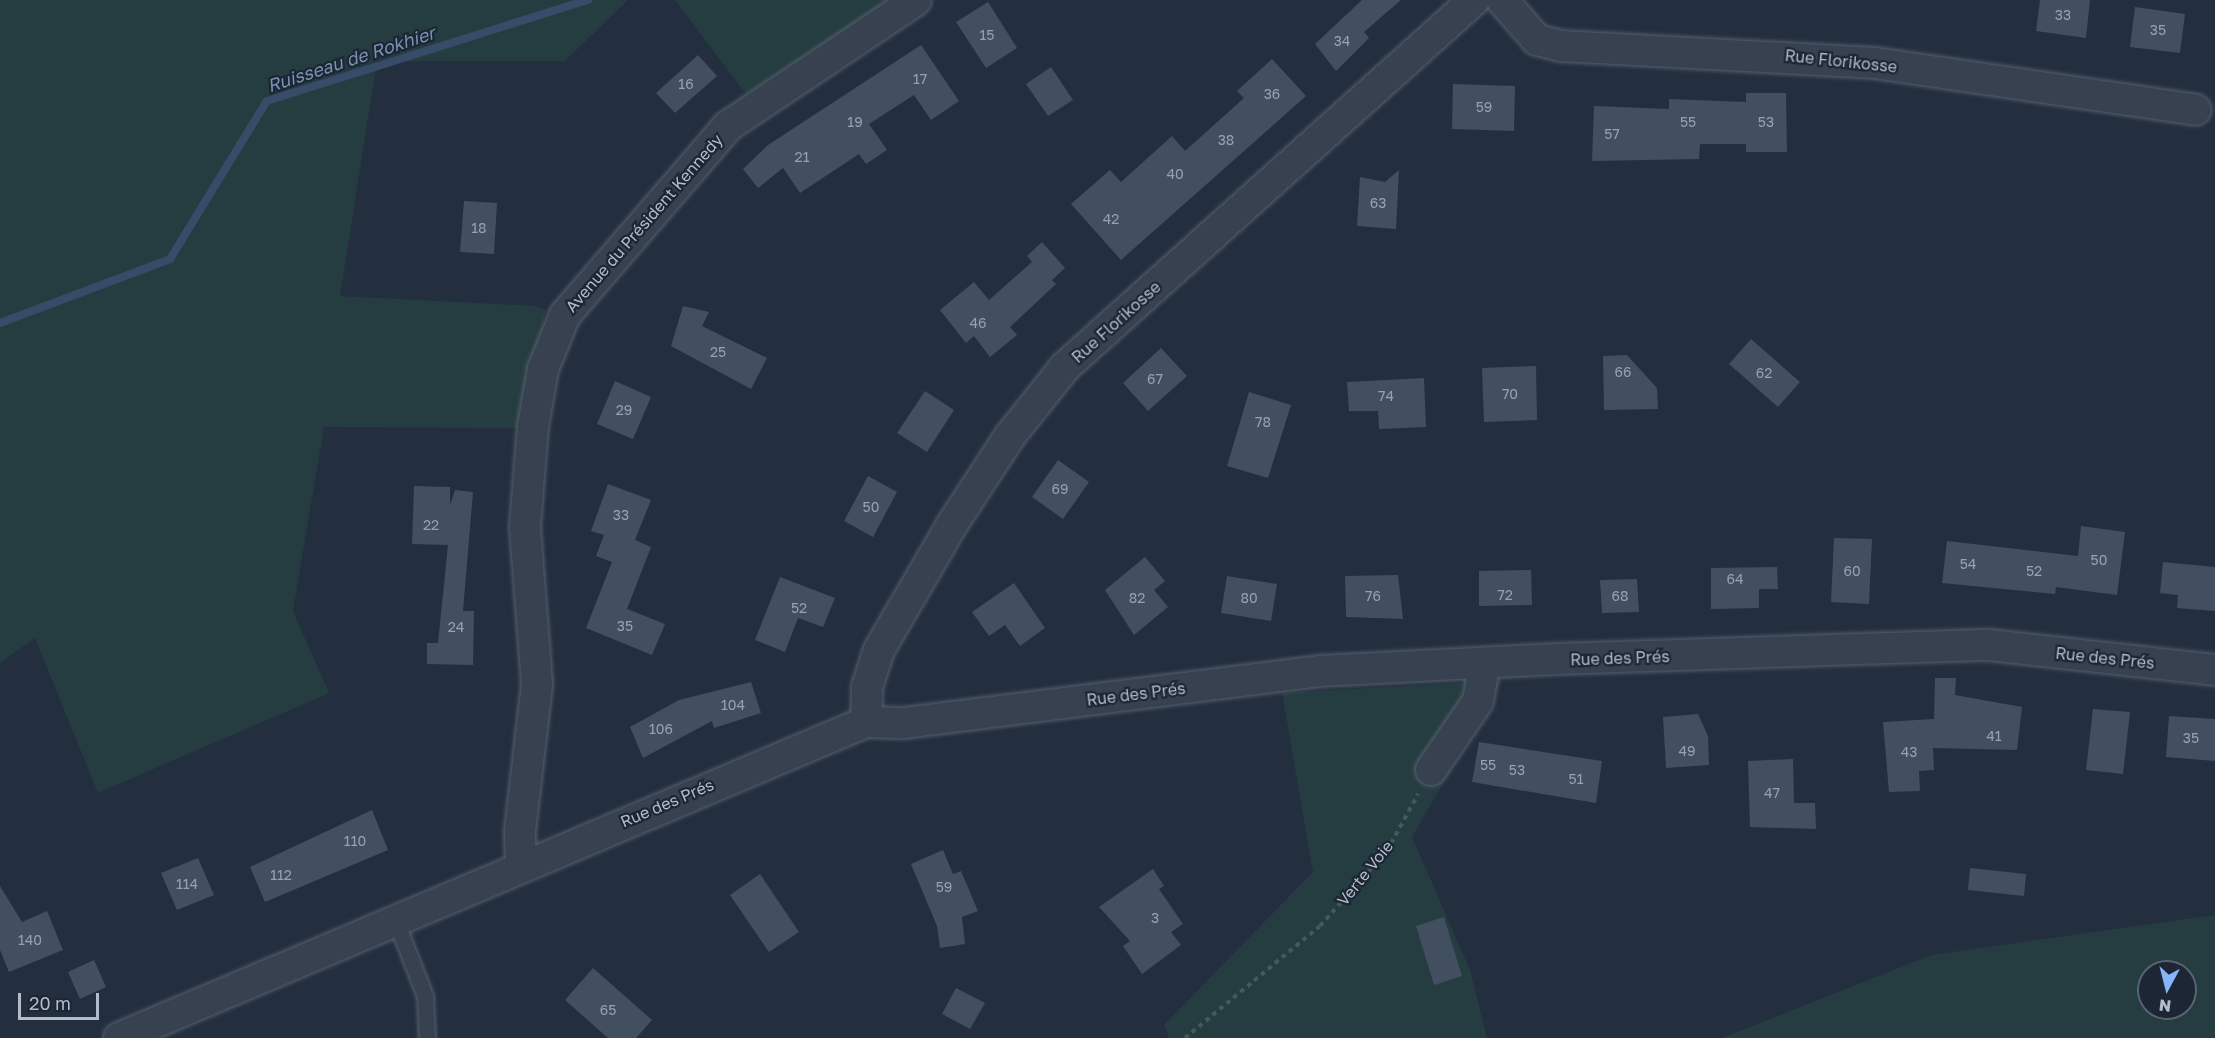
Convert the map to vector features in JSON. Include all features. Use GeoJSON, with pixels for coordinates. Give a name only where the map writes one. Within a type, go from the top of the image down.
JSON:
{"type":"FeatureCollection","features":[{"type":"Feature","properties":{"kind":"street","name":"Avenue du Président Kennedy"},"geometry":{"type":"LineString","coordinates":[[521,866],[520,831],[537,684],[525,537],[532,437],[543,369],[565,315],[728,126],[916,0]]}},
{"type":"Feature","properties":{"kind":"street","name":"Rue Florikosse"},"geometry":{"type":"LineString","coordinates":[[866,722],[867,687],[879,650],[972,494],[1010,436],[1065,368],[1474,0]]}},
{"type":"Feature","properties":{"kind":"street","name":"Rue Florikosse"},"geometry":{"type":"LineString","coordinates":[[1502,0],[1537,40],[1561,46],[1875,63],[2196,110]]}},
{"type":"Feature","properties":{"kind":"street","name":"Rue des Prés"},"geometry":{"type":"LineString","coordinates":[[119,1038],[395,919],[866,722],[904,723],[1319,671],[1485,663],[1989,645],[2215,670]]}},
{"type":"Feature","properties":{"kind":"street"},"geometry":{"type":"LineString","coordinates":[[1431,770],[1478,701],[1485,663]]}},
{"type":"Feature","properties":{"kind":"lane"},"geometry":{"type":"LineString","coordinates":[[395,919],[425,996],[428,1038]]}},
{"type":"Feature","properties":{"kind":"path","name":"Verte Voie"},"geometry":{"type":"LineString","coordinates":[[1185,1038],[1320,926],[1387,851],[1431,770]]}},
{"type":"Feature","properties":{"kind":"green space"},"geometry":{"type":"Polygon","coordinates":[[[0,0],[628,0],[565,61],[377,61],[340,296],[535,306],[546,310],[524,428],[324,427],[293,611],[329,693],[98,793],[35,638],[0,663],[0,0]]]}},
{"type":"Feature","properties":{"kind":"green space"},"geometry":{"type":"Polygon","coordinates":[[[675,0],[894,0],[746,94],[675,0]]]}},
{"type":"Feature","properties":{"kind":"green space"},"geometry":{"type":"Polygon","coordinates":[[[1502,681],[1412,837],[1470,970],[1487,1038],[1169,1038],[1164,1025],[1313,872],[1282,693],[1502,681]]]}},
{"type":"Feature","properties":{"kind":"green space"},"geometry":{"type":"Polygon","coordinates":[[[2215,915],[2215,1038],[1722,1038],[1932,955],[2215,915]]]}},
{"type":"Feature","properties":{"kind":"building"},"geometry":{"type":"Polygon","coordinates":[[[1362,0],[1401,0],[1364,32],[1369,38],[1336,71],[1315,44],[1362,0]]]}},
{"type":"Feature","properties":{"kind":"building"},"geometry":{"type":"Polygon","coordinates":[[[2040,0],[2090,0],[2086,38],[2036,31],[2040,0]]]}},
{"type":"Feature","properties":{"kind":"building"},"geometry":{"type":"Polygon","coordinates":[[[988,2],[1017,48],[986,68],[956,22],[988,2]]]}},
{"type":"Feature","properties":{"kind":"building"},"geometry":{"type":"Polygon","coordinates":[[[2135,7],[2185,14],[2180,53],[2130,47],[2135,7]]]}},
{"type":"Feature","properties":{"kind":"building"},"geometry":{"type":"Polygon","coordinates":[[[921,45],[959,101],[931,120],[914,95],[869,124],[887,150],[866,164],[859,154],[800,193],[783,168],[758,188],[743,169],[768,145],[921,45]]]}},
{"type":"Feature","properties":{"kind":"building"},"geometry":{"type":"Polygon","coordinates":[[[698,55],[717,76],[675,113],[656,93],[698,55]]]}},
{"type":"Feature","properties":{"kind":"building"},"geometry":{"type":"Polygon","coordinates":[[[1272,59],[1306,96],[1121,260],[1071,204],[1110,170],[1121,182],[1172,136],[1185,151],[1244,98],[1237,91],[1272,59]]]}},
{"type":"Feature","properties":{"kind":"building"},"geometry":{"type":"Polygon","coordinates":[[[1051,67],[1073,100],[1048,116],[1026,84],[1051,67]]]}},
{"type":"Feature","properties":{"kind":"building"},"geometry":{"type":"Polygon","coordinates":[[[1453,84],[1515,86],[1514,131],[1452,129],[1453,84]]]}},
{"type":"Feature","properties":{"kind":"building"},"geometry":{"type":"Polygon","coordinates":[[[1746,93],[1786,93],[1787,152],[1746,152],[1746,144],[1700,144],[1699,159],[1592,161],[1594,106],[1669,109],[1669,99],[1746,102],[1746,93]]]}},
{"type":"Feature","properties":{"kind":"building"},"geometry":{"type":"Polygon","coordinates":[[[1399,170],[1396,229],[1357,226],[1360,177],[1385,182],[1399,170]]]}},
{"type":"Feature","properties":{"kind":"building"},"geometry":{"type":"Polygon","coordinates":[[[464,201],[497,203],[494,254],[460,252],[464,201]]]}},
{"type":"Feature","properties":{"kind":"building"},"geometry":{"type":"Polygon","coordinates":[[[1042,242],[1065,268],[1052,280],[1056,284],[1010,327],[1017,335],[990,357],[974,336],[966,343],[940,310],[974,282],[989,300],[1032,262],[1027,256],[1042,242]]]}},
{"type":"Feature","properties":{"kind":"building"},"geometry":{"type":"Polygon","coordinates":[[[683,306],[709,312],[702,326],[767,358],[751,389],[671,346],[683,306]]]}},
{"type":"Feature","properties":{"kind":"building"},"geometry":{"type":"Polygon","coordinates":[[[1751,339],[1800,382],[1778,407],[1729,364],[1751,339]]]}},
{"type":"Feature","properties":{"kind":"building"},"geometry":{"type":"Polygon","coordinates":[[[1161,348],[1187,376],[1148,411],[1123,383],[1161,348]]]}},
{"type":"Feature","properties":{"kind":"building"},"geometry":{"type":"Polygon","coordinates":[[[1627,355],[1657,388],[1658,409],[1604,410],[1603,356],[1627,355]]]}},
{"type":"Feature","properties":{"kind":"building"},"geometry":{"type":"Polygon","coordinates":[[[1536,366],[1537,420],[1484,422],[1482,368],[1536,366]]]}},
{"type":"Feature","properties":{"kind":"building"},"geometry":{"type":"Polygon","coordinates":[[[1424,378],[1426,427],[1379,429],[1378,411],[1349,411],[1347,382],[1424,378]]]}},
{"type":"Feature","properties":{"kind":"building"},"geometry":{"type":"Polygon","coordinates":[[[615,381],[651,397],[633,439],[597,424],[615,381]]]}},
{"type":"Feature","properties":{"kind":"building"},"geometry":{"type":"Polygon","coordinates":[[[925,391],[954,410],[927,452],[897,433],[925,391]]]}},
{"type":"Feature","properties":{"kind":"building"},"geometry":{"type":"Polygon","coordinates":[[[1249,392],[1291,405],[1268,478],[1227,466],[1249,392]]]}},
{"type":"Feature","properties":{"kind":"building"},"geometry":{"type":"Polygon","coordinates":[[[1058,460],[1089,482],[1063,519],[1032,497],[1058,460]]]}},
{"type":"Feature","properties":{"kind":"building"},"geometry":{"type":"Polygon","coordinates":[[[868,476],[897,492],[873,537],[844,521],[868,476]]]}},
{"type":"Feature","properties":{"kind":"building"},"geometry":{"type":"Polygon","coordinates":[[[608,484],[651,500],[635,540],[651,547],[627,609],[665,624],[652,655],[586,628],[612,562],[596,556],[604,535],[591,531],[608,484]]]}},
{"type":"Feature","properties":{"kind":"building"},"geometry":{"type":"Polygon","coordinates":[[[414,486],[450,487],[450,505],[455,490],[473,492],[463,611],[474,611],[473,665],[427,664],[427,643],[438,643],[448,545],[412,544],[414,486]]]}},
{"type":"Feature","properties":{"kind":"building"},"geometry":{"type":"Polygon","coordinates":[[[2081,526],[2125,532],[2117,595],[2056,587],[2055,594],[1942,583],[1947,541],[2078,556],[2081,526]]]}},
{"type":"Feature","properties":{"kind":"building"},"geometry":{"type":"Polygon","coordinates":[[[1834,538],[1872,539],[1869,604],[1831,602],[1834,538]]]}},
{"type":"Feature","properties":{"kind":"building"},"geometry":{"type":"Polygon","coordinates":[[[1145,557],[1165,581],[1154,590],[1168,607],[1134,635],[1105,590],[1145,557]]]}},
{"type":"Feature","properties":{"kind":"building"},"geometry":{"type":"Polygon","coordinates":[[[2163,562],[2215,567],[2215,611],[2177,608],[2178,595],[2160,593],[2163,562]]]}},
{"type":"Feature","properties":{"kind":"building"},"geometry":{"type":"Polygon","coordinates":[[[1777,567],[1778,589],[1759,589],[1759,608],[1711,609],[1711,568],[1777,567]]]}},
{"type":"Feature","properties":{"kind":"building"},"geometry":{"type":"Polygon","coordinates":[[[1531,570],[1532,605],[1479,606],[1479,571],[1531,570]]]}},
{"type":"Feature","properties":{"kind":"building"},"geometry":{"type":"Polygon","coordinates":[[[1398,575],[1403,619],[1346,617],[1345,576],[1398,575]]]}},
{"type":"Feature","properties":{"kind":"building"},"geometry":{"type":"Polygon","coordinates":[[[1227,576],[1277,584],[1271,621],[1221,613],[1227,576]]]}},
{"type":"Feature","properties":{"kind":"building"},"geometry":{"type":"Polygon","coordinates":[[[780,577],[835,598],[823,627],[798,618],[785,652],[755,640],[780,577]]]}},
{"type":"Feature","properties":{"kind":"building"},"geometry":{"type":"Polygon","coordinates":[[[1637,579],[1639,612],[1602,613],[1600,580],[1637,579]]]}},
{"type":"Feature","properties":{"kind":"building"},"geometry":{"type":"Polygon","coordinates":[[[1014,583],[1045,628],[1020,646],[1005,625],[989,636],[972,612],[1014,583]]]}},
{"type":"Feature","properties":{"kind":"building"},"geometry":{"type":"Polygon","coordinates":[[[1935,678],[1956,678],[1955,695],[2022,707],[2017,750],[1933,748],[1934,770],[1919,771],[1920,791],[1889,792],[1883,722],[1934,719],[1935,678]]]}},
{"type":"Feature","properties":{"kind":"building"},"geometry":{"type":"Polygon","coordinates":[[[751,682],[761,713],[714,728],[712,721],[643,758],[630,727],[679,700],[751,682]]]}},
{"type":"Feature","properties":{"kind":"building"},"geometry":{"type":"Polygon","coordinates":[[[2093,709],[2130,712],[2123,774],[2086,770],[2093,709]]]}},
{"type":"Feature","properties":{"kind":"building"},"geometry":{"type":"Polygon","coordinates":[[[1698,714],[1708,736],[1709,765],[1666,768],[1663,717],[1698,714]]]}},
{"type":"Feature","properties":{"kind":"building"},"geometry":{"type":"Polygon","coordinates":[[[2169,716],[2215,719],[2215,761],[2166,757],[2169,716]]]}},
{"type":"Feature","properties":{"kind":"building"},"geometry":{"type":"Polygon","coordinates":[[[1479,742],[1602,761],[1596,803],[1472,782],[1479,742]]]}},
{"type":"Feature","properties":{"kind":"building"},"geometry":{"type":"Polygon","coordinates":[[[1793,759],[1794,803],[1815,803],[1816,829],[1750,827],[1748,761],[1793,759]]]}},
{"type":"Feature","properties":{"kind":"building"},"geometry":{"type":"Polygon","coordinates":[[[372,810],[388,850],[265,902],[250,867],[372,810]]]}},
{"type":"Feature","properties":{"kind":"building"},"geometry":{"type":"Polygon","coordinates":[[[943,850],[953,874],[961,871],[978,911],[962,917],[965,944],[940,948],[937,926],[911,864],[943,850]]]}},
{"type":"Feature","properties":{"kind":"building"},"geometry":{"type":"Polygon","coordinates":[[[198,858],[214,895],[177,910],[161,873],[198,858]]]}},
{"type":"Feature","properties":{"kind":"building"},"geometry":{"type":"Polygon","coordinates":[[[1970,868],[2026,874],[2024,896],[1968,890],[1970,868]]]}},
{"type":"Feature","properties":{"kind":"building"},"geometry":{"type":"Polygon","coordinates":[[[1153,869],[1164,886],[1159,889],[1183,924],[1171,932],[1181,945],[1142,974],[1123,946],[1130,941],[1099,907],[1153,869]]]}},
{"type":"Feature","properties":{"kind":"building"},"geometry":{"type":"Polygon","coordinates":[[[760,874],[799,932],[769,952],[730,895],[760,874]]]}},
{"type":"Feature","properties":{"kind":"building"},"geometry":{"type":"Polygon","coordinates":[[[0,886],[22,922],[47,911],[63,950],[9,972],[0,950],[0,886]]]}},
{"type":"Feature","properties":{"kind":"building"},"geometry":{"type":"Polygon","coordinates":[[[1444,917],[1462,976],[1434,985],[1416,926],[1444,917]]]}},
{"type":"Feature","properties":{"kind":"building"},"geometry":{"type":"Polygon","coordinates":[[[94,960],[106,987],[80,999],[68,972],[94,960]]]}},
{"type":"Feature","properties":{"kind":"building"},"geometry":{"type":"Polygon","coordinates":[[[593,968],[652,1020],[636,1038],[608,1038],[565,1000],[593,968]]]}},
{"type":"Feature","properties":{"kind":"building"},"geometry":{"type":"Polygon","coordinates":[[[956,988],[985,1003],[970,1029],[942,1014],[956,988]]]}},
{"type":"Feature","properties":{"kind":"waterway","name":"Ruisseau de Rokhier"},"geometry":{"type":"LineString","coordinates":[[0,323],[170,259],[267,101],[588,0]]}}]}
